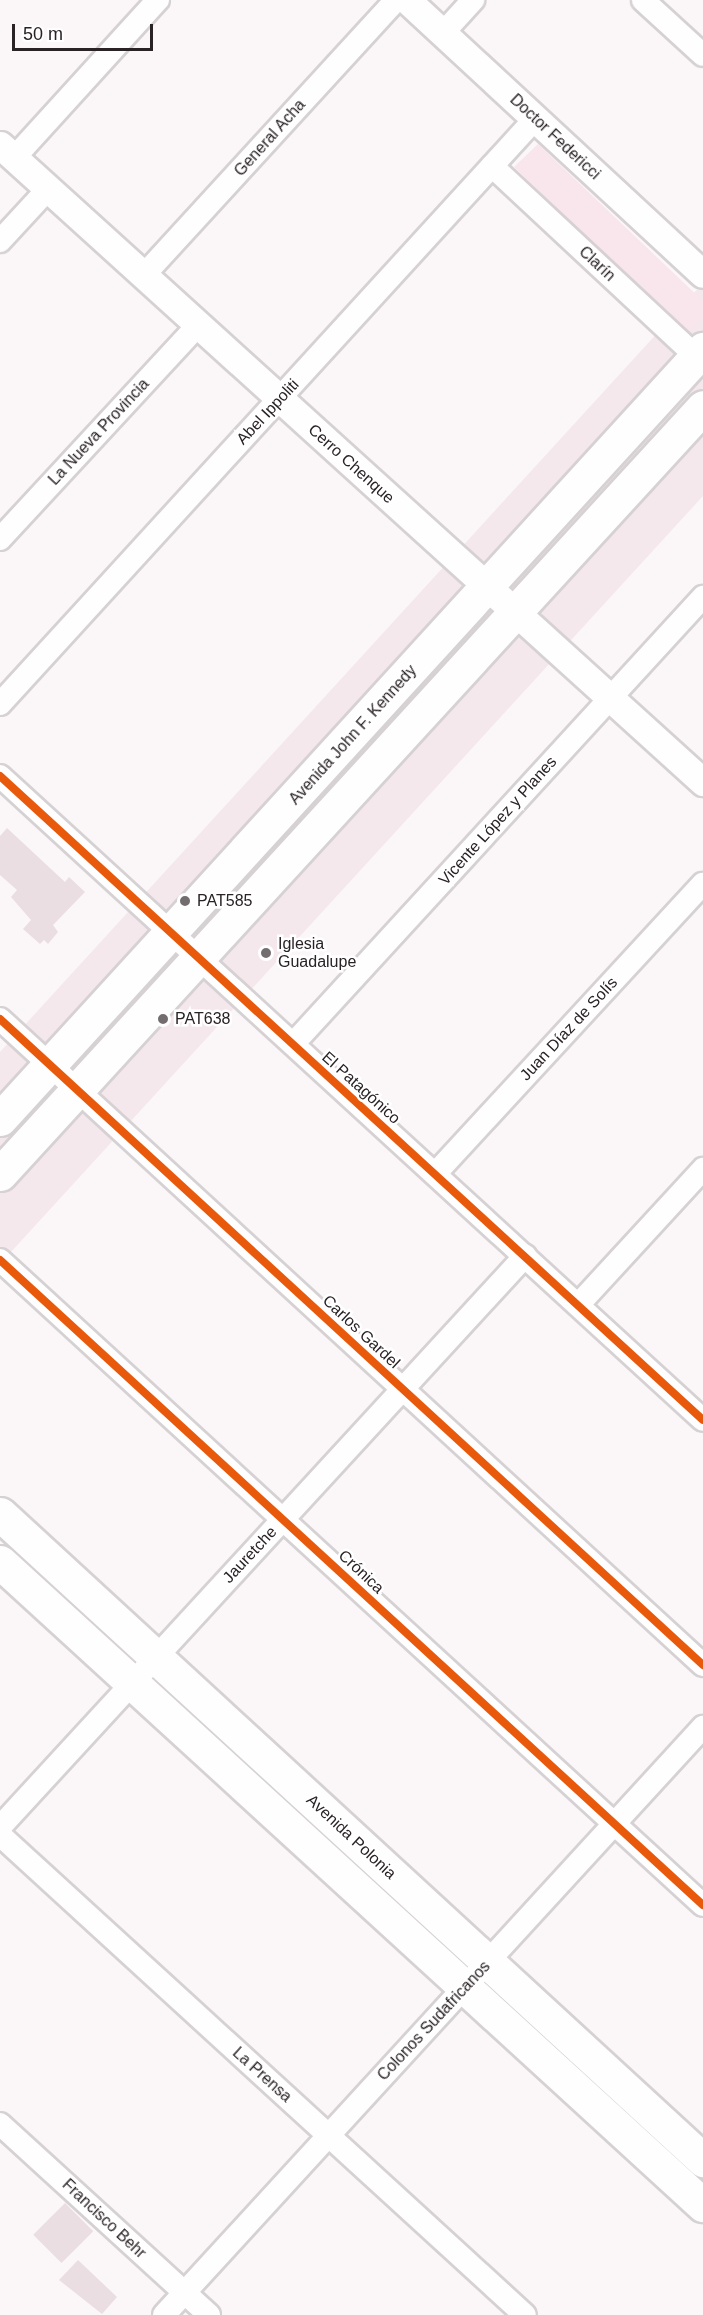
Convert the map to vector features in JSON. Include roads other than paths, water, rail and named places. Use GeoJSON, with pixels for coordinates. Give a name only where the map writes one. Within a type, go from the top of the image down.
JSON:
{"type":"FeatureCollection","features":[{"type":"Feature","properties":{"kind":"main road","name":"Avenida John F. Kennedy"},"geometry":{"type":"LineString","coordinates":[[0,1119],[701,354]]}},
{"type":"Feature","properties":{"kind":"main road","name":"Avenida John F. Kennedy"},"geometry":{"type":"LineString","coordinates":[[0,1174],[197,956],[703,407]]}},
{"type":"Feature","properties":{"kind":"main road","name":"Avenida Polonia"},"geometry":{"type":"LineString","coordinates":[[0,1514],[703,2160]]}},
{"type":"Feature","properties":{"kind":"main road","name":"Avenida Polonia"},"geometry":{"type":"LineString","coordinates":[[0,1562],[703,2205]]}},
{"type":"Feature","properties":{"kind":"street"},"geometry":{"type":"LineString","coordinates":[[7,151],[158,0]]}},
{"type":"Feature","properties":{"kind":"street","name":"General Acha"},"geometry":{"type":"LineString","coordinates":[[144,275],[396,0]]}},
{"type":"Feature","properties":{"kind":"street","name":"Doctor Federicci"},"geometry":{"type":"LineString","coordinates":[[407,0],[703,274]]}},
{"type":"Feature","properties":{"kind":"street"},"geometry":{"type":"LineString","coordinates":[[443,33],[473,0]]}},
{"type":"Feature","properties":{"kind":"street"},"geometry":{"type":"LineString","coordinates":[[643,0],[703,55]]}},
{"type":"Feature","properties":{"kind":"street","name":"Abel Ippoliti"},"geometry":{"type":"LineString","coordinates":[[0,704],[535,119]]}},
{"type":"Feature","properties":{"kind":"street","name":"Cerro Chenque"},"geometry":{"type":"LineString","coordinates":[[7,151],[703,782]]}},
{"type":"Feature","properties":{"kind":"street","name":"Clarín"},"geometry":{"type":"LineString","coordinates":[[492,166],[701,354]]}},
{"type":"Feature","properties":{"kind":"street"},"geometry":{"type":"LineString","coordinates":[[0,242],[48,189]]}},
{"type":"Feature","properties":{"kind":"street","name":"La Nueva Provincia"},"geometry":{"type":"LineString","coordinates":[[0,539],[198,325]]}},
{"type":"Feature","properties":{"kind":"street","name":"Vicente López y Planes"},"geometry":{"type":"LineString","coordinates":[[293,1044],[703,597]]}},
{"type":"Feature","properties":{"kind":"street","name":"El Patagónico"},"geometry":{"type":"LineString","coordinates":[[0,776],[703,1420]]}},
{"type":"Feature","properties":{"kind":"street","name":"Juan Díaz de Solís"},"geometry":{"type":"LineString","coordinates":[[435,1174],[703,884]]}},
{"type":"Feature","properties":{"kind":"street","name":"Carlos Gardel"},"geometry":{"type":"LineString","coordinates":[[0,1019],[703,1665]]}},
{"type":"Feature","properties":{"kind":"street"},"geometry":{"type":"LineString","coordinates":[[578,1305],[703,1169]]}},
{"type":"Feature","properties":{"kind":"street","name":"Jauretche"},"geometry":{"type":"LineString","coordinates":[[0,1827],[525,1256]]}},
{"type":"Feature","properties":{"kind":"street","name":"Crónica"},"geometry":{"type":"LineString","coordinates":[[0,1260],[703,1905]]}},
{"type":"Feature","properties":{"kind":"street","name":"Colonos Sudafricanos"},"geometry":{"type":"LineString","coordinates":[[164,2315],[703,1727]]}},
{"type":"Feature","properties":{"kind":"street","name":"La Prensa"},"geometry":{"type":"LineString","coordinates":[[0,1835],[525,2315]]}},
{"type":"Feature","properties":{"kind":"street","name":"Francisco Behr"},"geometry":{"type":"LineString","coordinates":[[0,2124],[209,2315]]}},
{"type":"Feature","properties":{"kind":"place","name":"PAT585"},"geometry":{"type":"Point","coordinates":[185,901]}},
{"type":"Feature","properties":{"kind":"place","name":"Iglesia Guadalupe"},"geometry":{"type":"Point","coordinates":[266,953]}},
{"type":"Feature","properties":{"kind":"place","name":"PAT638"},"geometry":{"type":"Point","coordinates":[163,1019]}}]}
